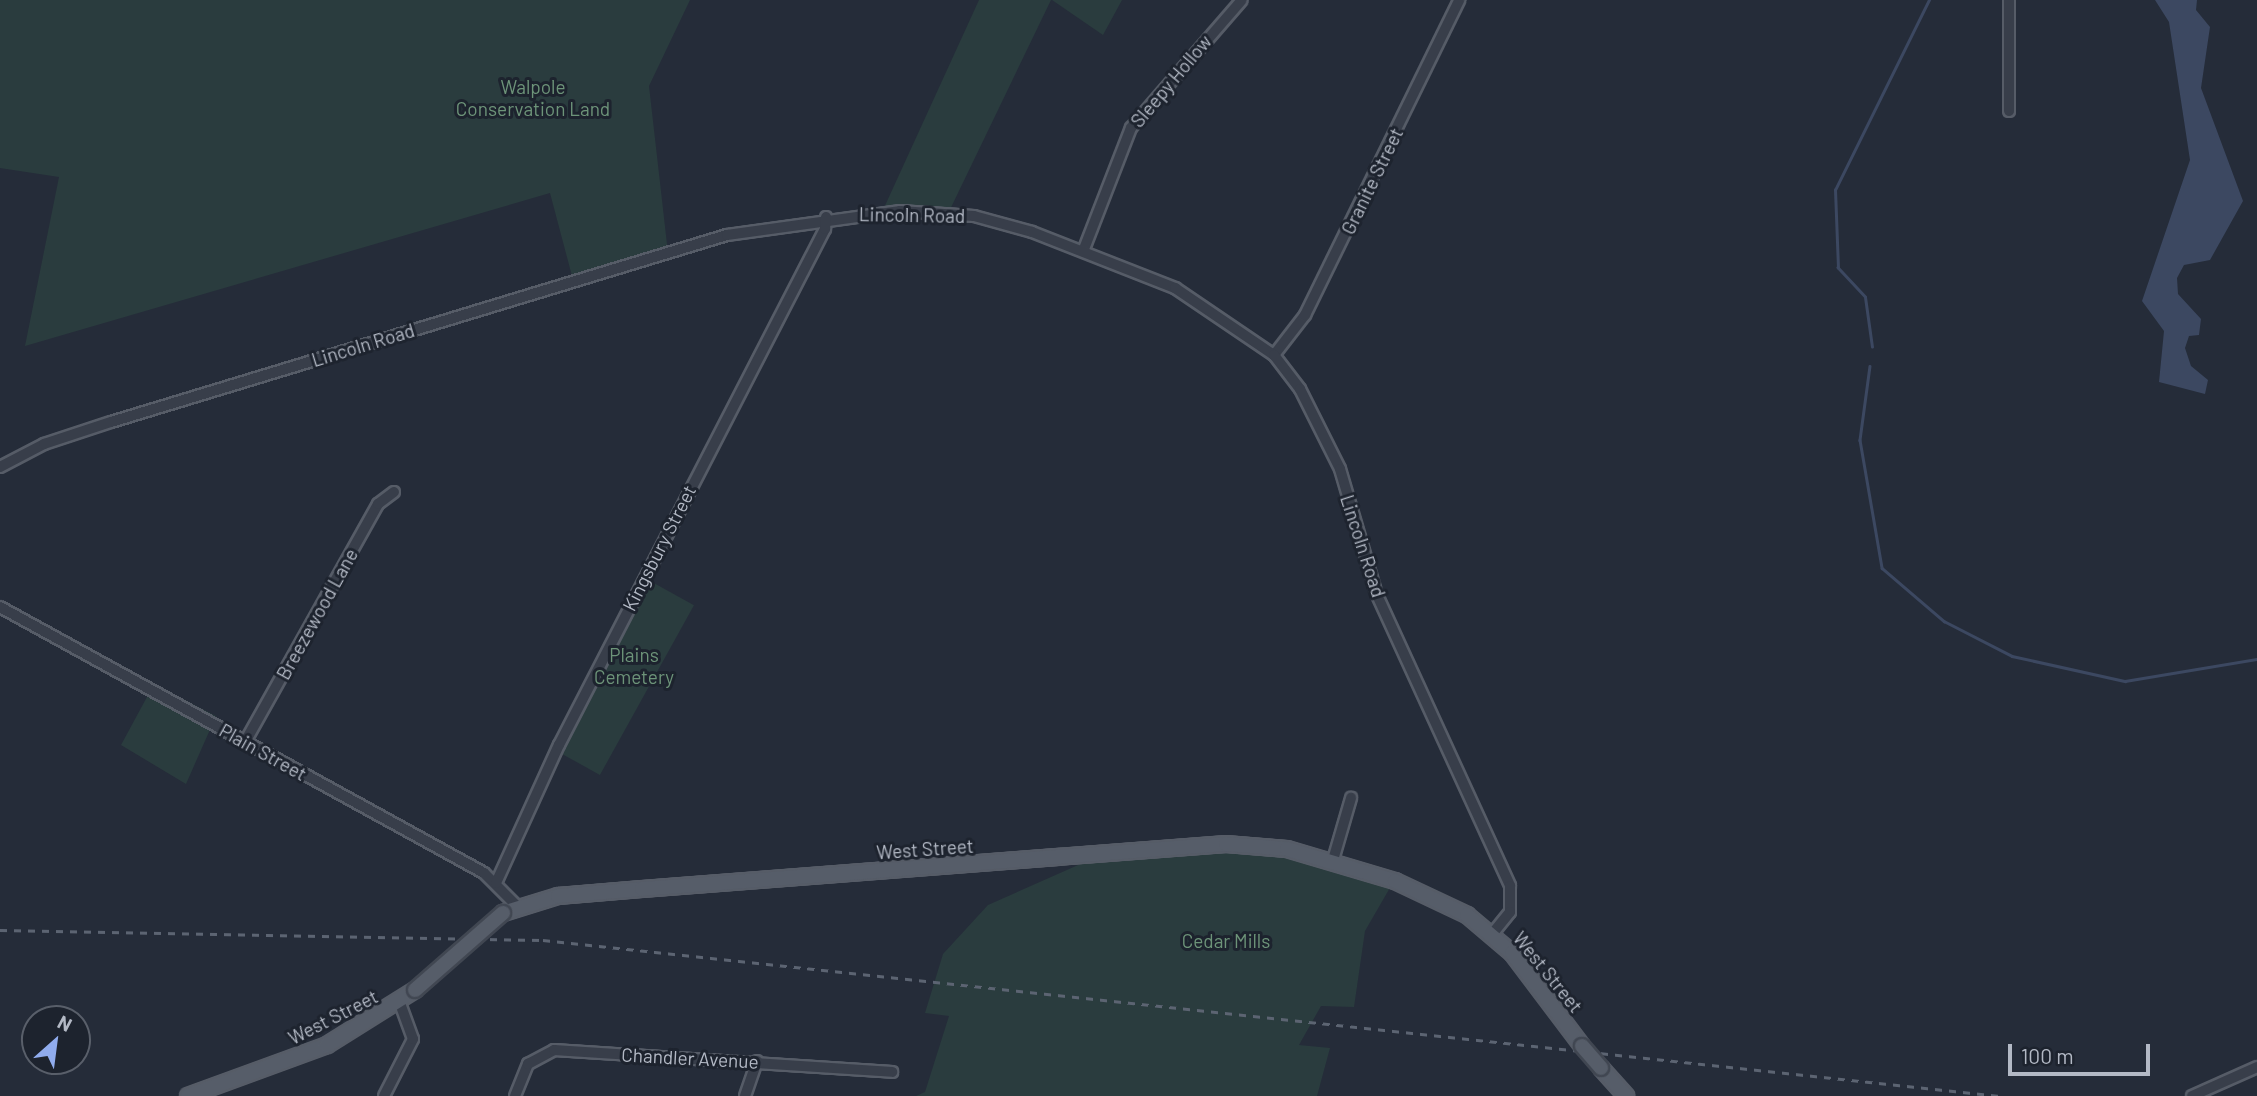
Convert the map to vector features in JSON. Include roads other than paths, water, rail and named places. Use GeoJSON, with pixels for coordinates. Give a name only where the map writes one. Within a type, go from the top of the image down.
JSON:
{"type":"FeatureCollection","features":[{"type":"Feature","properties":{"kind":"main road","name":"West Street"},"geometry":{"type":"LineString","coordinates":[[188,1096],[327,1045],[400,1004],[503,913],[518,907],[570,895],[1226,844],[1333,860],[1448,904],[1492,933],[1582,1046],[1626,1096]]}},
{"type":"Feature","properties":{"kind":"street","name":"Sleepy Hollow"},"geometry":{"type":"LineString","coordinates":[[1084,249],[1131,128],[1242,0]]}},
{"type":"Feature","properties":{"kind":"street","name":"Granite Street"},"geometry":{"type":"LineString","coordinates":[[1274,355],[1305,316],[1459,0]]}},
{"type":"Feature","properties":{"kind":"street"},"geometry":{"type":"LineString","coordinates":[[2009,0],[2009,111]]}},
{"type":"Feature","properties":{"kind":"street","name":"Lincoln Road"},"geometry":{"type":"LineString","coordinates":[[0,467],[44,444],[507,300],[727,235],[826,217],[963,215],[1084,249],[1175,288],[1274,355],[1306,399],[1340,469],[1377,595],[1508,880],[1511,909],[1492,933]]}},
{"type":"Feature","properties":{"kind":"street","name":"Kingsbury Street"},"geometry":{"type":"LineString","coordinates":[[496,883],[559,745],[826,217]]}},
{"type":"Feature","properties":{"kind":"street","name":"Breezewood Lane"},"geometry":{"type":"LineString","coordinates":[[245,742],[378,504],[394,492]]}},
{"type":"Feature","properties":{"kind":"street","name":"Plain Street"},"geometry":{"type":"LineString","coordinates":[[0,607],[496,883],[518,907]]}},
{"type":"Feature","properties":{"kind":"street"},"geometry":{"type":"LineString","coordinates":[[1333,860],[1351,798]]}},
{"type":"Feature","properties":{"kind":"street"},"geometry":{"type":"LineString","coordinates":[[384,1096],[413,1040],[400,1004]]}},
{"type":"Feature","properties":{"kind":"street","name":"Chandler Avenue"},"geometry":{"type":"LineString","coordinates":[[515,1096],[527,1064],[554,1050],[758,1061],[892,1072]]}},
{"type":"Feature","properties":{"kind":"street"},"geometry":{"type":"LineString","coordinates":[[745,1096],[758,1061]]}},
{"type":"Feature","properties":{"kind":"street"},"geometry":{"type":"LineString","coordinates":[[2192,1096],[2257,1067]]}},
{"type":"Feature","properties":{"kind":"water"},"geometry":{"type":"Polygon","coordinates":[[[2155,0],[2197,0],[2196,10],[2210,27],[2201,88],[2243,201],[2210,260],[2184,265],[2177,278],[2178,294],[2201,319],[2199,335],[2189,336],[2185,348],[2191,366],[2208,380],[2205,394],[2159,382],[2164,331],[2142,301],[2190,160],[2169,22],[2155,0]]]}},
{"type":"Feature","properties":{"kind":"waterway"},"geometry":{"type":"LineString","coordinates":[[1872,347],[1865,297],[1838,268],[1835,190],[1929,0]]}},
{"type":"Feature","properties":{"kind":"waterway"},"geometry":{"type":"LineString","coordinates":[[1870,366],[1860,440],[1882,568],[1944,621],[2012,656],[2125,681],[2257,659]]}},
{"type":"Feature","properties":{"kind":"railway"},"geometry":{"type":"LineString","coordinates":[[0,930],[543,940],[2000,1096]]}},
{"type":"Feature","properties":{"kind":"park label","name":"Walpole Conservation Land"},"geometry":{"type":"Point","coordinates":[533,98]}},
{"type":"Feature","properties":{"kind":"park label","name":"Plains Cemetery"},"geometry":{"type":"Point","coordinates":[634,666]}},
{"type":"Feature","properties":{"kind":"park label","name":"Cedar Mills"},"geometry":{"type":"Point","coordinates":[1226,941]}}]}
